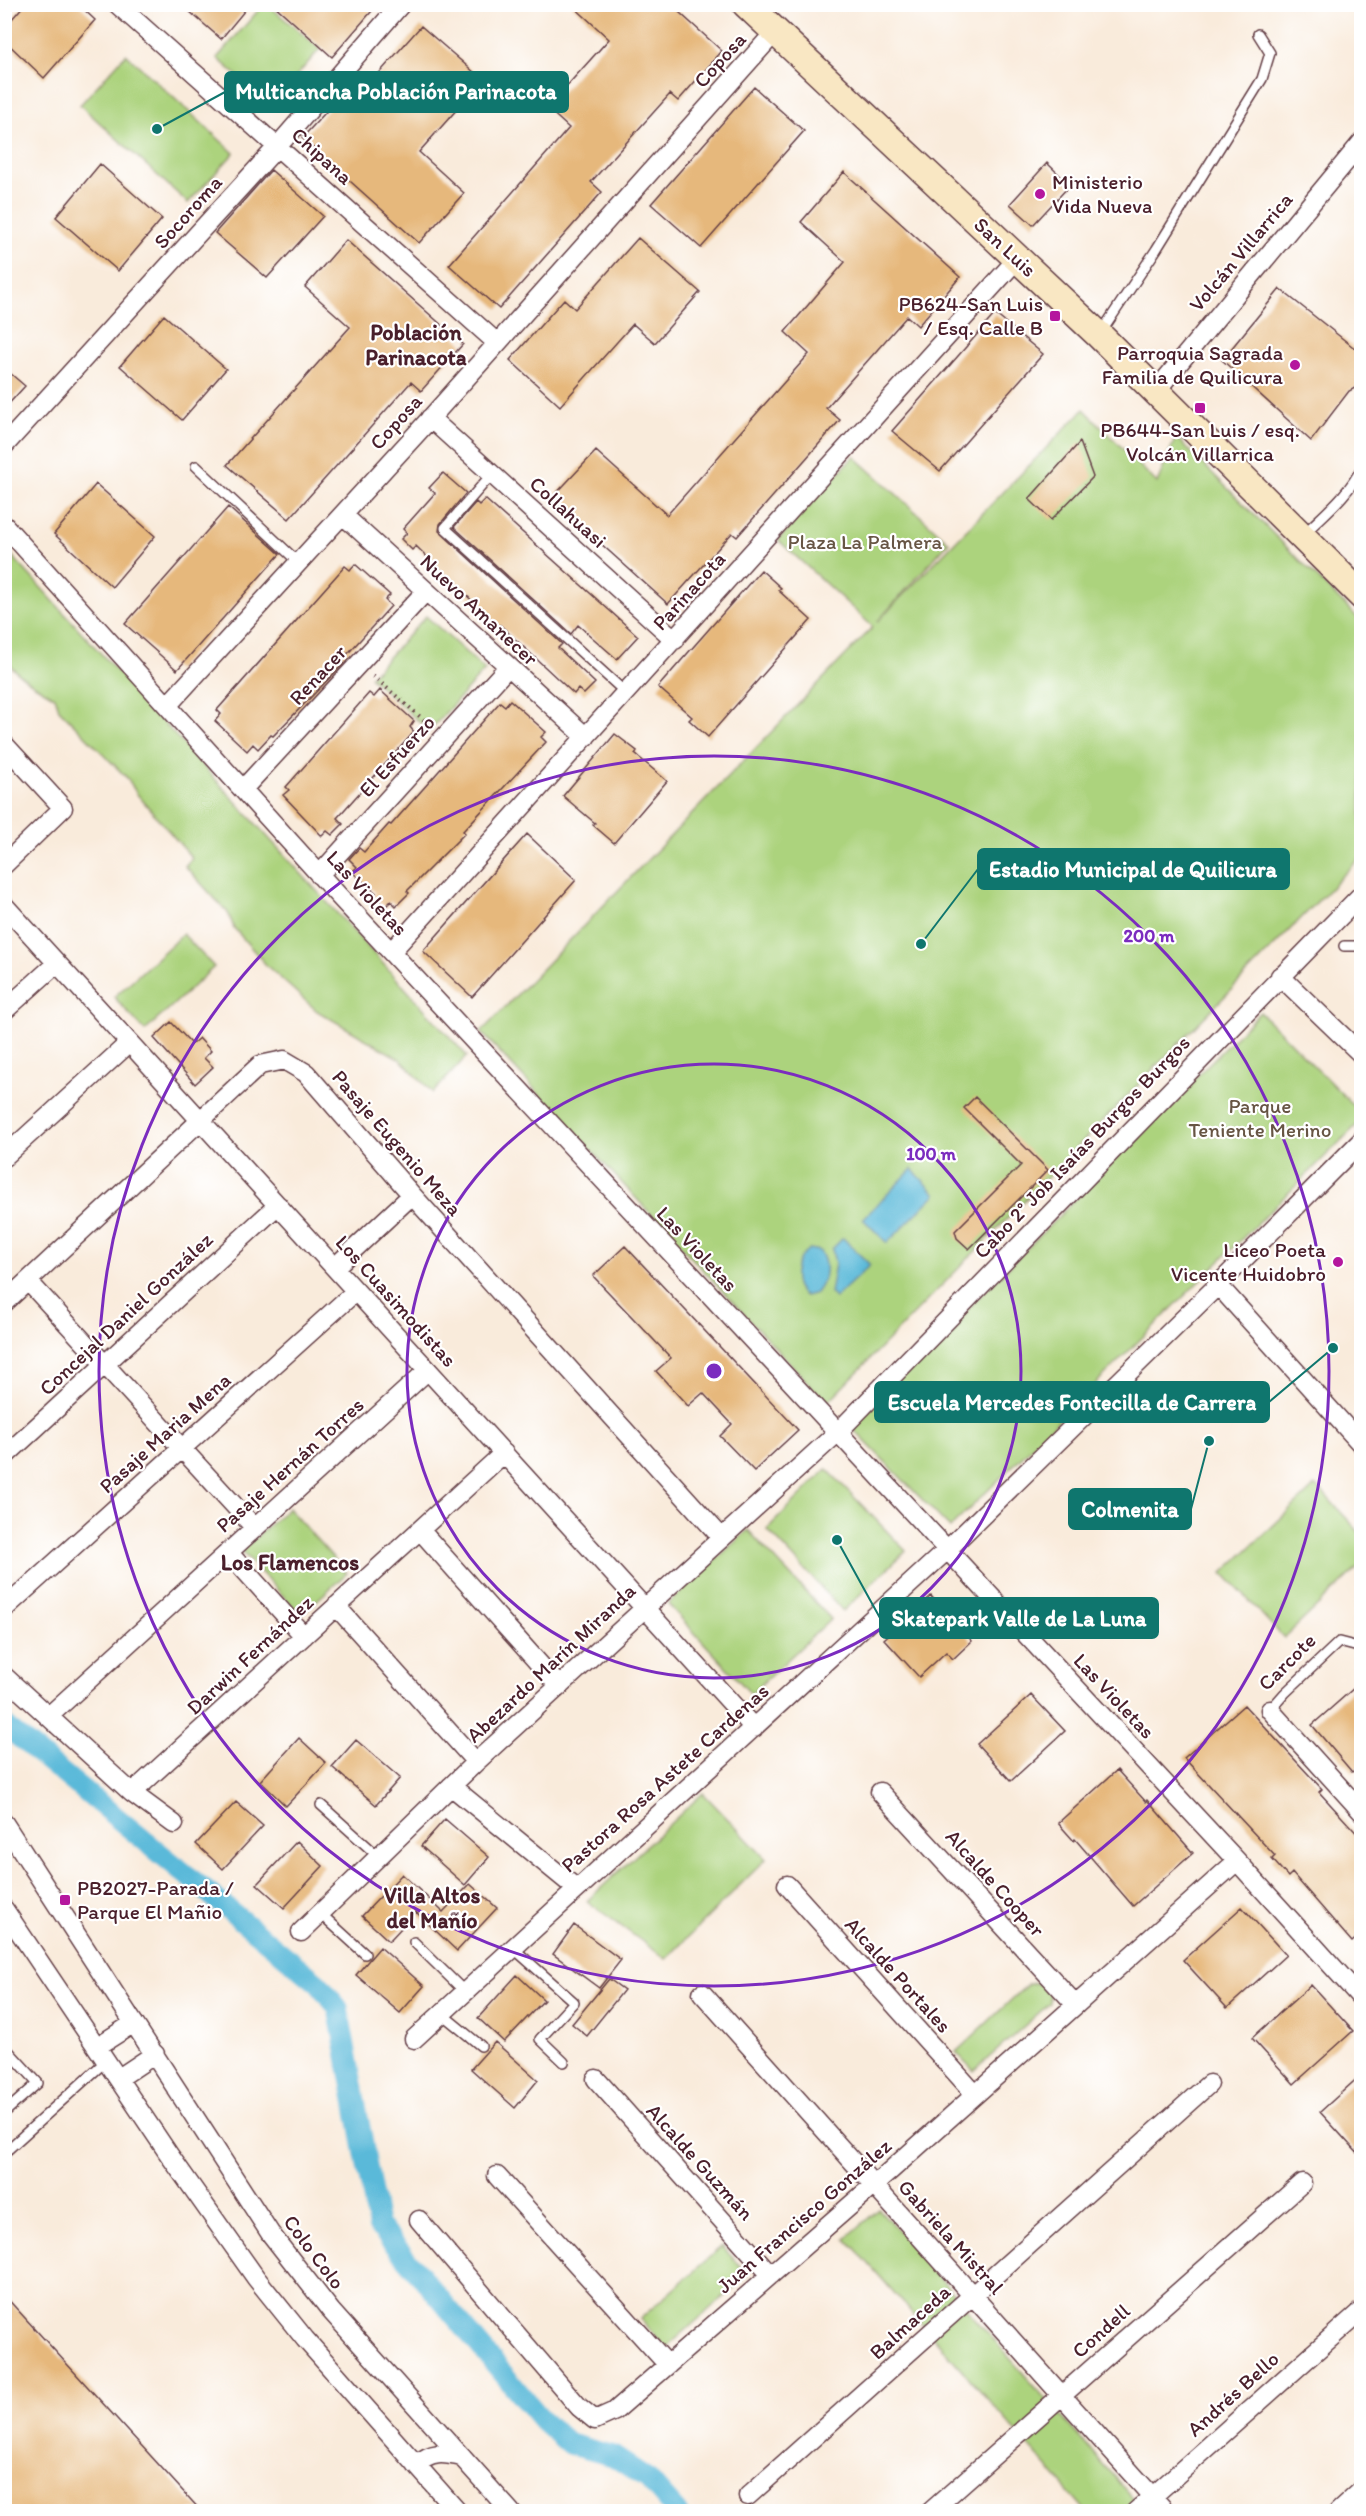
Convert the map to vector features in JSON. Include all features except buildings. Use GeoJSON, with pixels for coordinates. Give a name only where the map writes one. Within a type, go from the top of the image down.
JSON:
{"type":"FeatureCollection","features":[{"type":"Feature","properties":{"kind":"street","name":"Chipana"},"geometry":{"type":"LineString","coordinates":[[117,4],[496,342]]}},
{"type":"Feature","properties":{"kind":"street","name":"Socoroma"},"geometry":{"type":"LineString","coordinates":[[4,446],[278,147],[401,4]]}},
{"type":"Feature","properties":{"kind":"street","name":"San Luis"},"geometry":{"type":"LineString","coordinates":[[746,4],[1099,335],[1362,596]]}},
{"type":"Feature","properties":{"kind":"street","name":"Coposa"},"geometry":{"type":"LineString","coordinates":[[168,705],[430,418],[775,32]]}},
{"type":"Feature","properties":{"kind":"street","name":"Volcán Villarrica"},"geometry":{"type":"LineString","coordinates":[[1155,392],[1362,142]]}},
{"type":"Feature","properties":{"kind":"street","name":"Parinacota"},"geometry":{"type":"LineString","coordinates":[[391,952],[1018,258]]}},
{"type":"Feature","properties":{"kind":"street","name":"Collahuasi"},"geometry":{"type":"LineString","coordinates":[[430,418],[675,640]]}},
{"type":"Feature","properties":{"kind":"street","name":"Nuevo Amanecer"},"geometry":{"type":"LineString","coordinates":[[342,515],[586,737]]}},
{"type":"Feature","properties":{"kind":"street","name":"Las Violetas"},"geometry":{"type":"LineString","coordinates":[[4,525],[319,875],[1237,1861],[1355,1978],[1362,1999]]}},
{"type":"Feature","properties":{"kind":"street","name":"Renacer"},"geometry":{"type":"LineString","coordinates":[[243,789],[426,591]]}},
{"type":"Feature","properties":{"kind":"street","name":"El Esfuerzo"},"geometry":{"type":"LineString","coordinates":[[319,875],[508,667]]}},
{"type":"Feature","properties":{"kind":"street"},"geometry":{"type":"LineString","coordinates":[[4,744],[63,808],[4,865]]}},
{"type":"Feature","properties":{"kind":"street","name":"Cabo 2° Job Isaías Burgos Burgos"},"geometry":{"type":"LineString","coordinates":[[837,1432],[1362,894]]}},
{"type":"Feature","properties":{"kind":"street","name":"Los Cuasimodistas"},"geometry":{"type":"LineString","coordinates":[[4,905],[754,1728]]}},
{"type":"Feature","properties":{"kind":"street"},"geometry":{"type":"LineString","coordinates":[[4,1011],[57,963]]}},
{"type":"Feature","properties":{"kind":"street"},"geometry":{"type":"LineString","coordinates":[[1280,976],[1361,1054]]}},
{"type":"Feature","properties":{"kind":"street"},"geometry":{"type":"LineString","coordinates":[[4,1157],[129,1042]]}},
{"type":"Feature","properties":{"kind":"street","name":"Pasaje Eugenio Meza"},"geometry":{"type":"LineString","coordinates":[[4,1303],[202,1122],[260,1065],[284,1060],[306,1073],[412,1195],[721,1537]]}},
{"type":"Feature","properties":{"kind":"street","name":"Pastora Rosa Astete Cardenas"},"geometry":{"type":"LineString","coordinates":[[414,2039],[947,1550],[1218,1285],[1362,1140]]}},
{"type":"Feature","properties":{"kind":"street"},"geometry":{"type":"LineString","coordinates":[[335,1267],[412,1195]]}},
{"type":"Feature","properties":{"kind":"street","name":"Concejal Daniel González"},"geometry":{"type":"LineString","coordinates":[[4,1457],[278,1205]]}},
{"type":"Feature","properties":{"kind":"street"},"geometry":{"type":"LineString","coordinates":[[28,1281],[255,1528]]}},
{"type":"Feature","properties":{"kind":"street"},"geometry":{"type":"LineString","coordinates":[[1218,1285],[1362,1445]]}},
{"type":"Feature","properties":{"kind":"street","name":"Pasaje Maria Mena"},"geometry":{"type":"LineString","coordinates":[[4,1609],[356,1291]]}},
{"type":"Feature","properties":{"kind":"street","name":"Pasaje Hernán Torres"},"geometry":{"type":"LineString","coordinates":[[50,1715],[428,1370]]}},
{"type":"Feature","properties":{"kind":"street","name":"Abezardo Marín Miranda"},"geometry":{"type":"LineString","coordinates":[[300,1932],[476,1762],[837,1432]]}},
{"type":"Feature","properties":{"kind":"street","name":"Darwin Fernández"},"geometry":{"type":"LineString","coordinates":[[132,1793],[504,1453]]}},
{"type":"Feature","properties":{"kind":"street"},"geometry":{"type":"LineString","coordinates":[[420,1530],[559,1686]]}},
{"type":"Feature","properties":{"kind":"street"},"geometry":{"type":"LineString","coordinates":[[228,1552],[304,1636]]}},
{"type":"Feature","properties":{"kind":"street"},"geometry":{"type":"LineString","coordinates":[[336,1606],[476,1762]]}},
{"type":"Feature","properties":{"kind":"street"},"geometry":{"type":"LineString","coordinates":[[4,1676],[50,1715],[132,1793],[174,1824]]}},
{"type":"Feature","properties":{"kind":"street","name":"Carcote"},"geometry":{"type":"LineString","coordinates":[[1270,1710],[1362,1812]]}},
{"type":"Feature","properties":{"kind":"street"},"geometry":{"type":"LineString","coordinates":[[451,1786],[577,1888]]}},
{"type":"Feature","properties":{"kind":"street","name":"Alcalde Cooper"},"geometry":{"type":"LineString","coordinates":[[880,1792],[1076,2005]]}},
{"type":"Feature","properties":{"kind":"street","name":"Colo Colo"},"geometry":{"type":"LineString","coordinates":[[4,1823],[270,2233],[331,2311],[511,2511]]}},
{"type":"Feature","properties":{"kind":"street","name":"Juan Francisco González"},"geometry":{"type":"LineString","coordinates":[[419,2220],[579,2407],[595,2420],[615,2411],[668,2365],[874,2185],[1237,1861]]}},
{"type":"Feature","properties":{"kind":"street","name":"Alcalde Portales"},"geometry":{"type":"LineString","coordinates":[[787,1885],[975,2094]]}},
{"type":"Feature","properties":{"kind":"street"},"geometry":{"type":"LineString","coordinates":[[4,1909],[103,2053],[170,2156],[256,2278],[305,2339],[458,2511]]}},
{"type":"Feature","properties":{"kind":"street","name":"Gabriela Mistral"},"geometry":{"type":"LineString","coordinates":[[702,1993],[1166,2511]]}},
{"type":"Feature","properties":{"kind":"street"},"geometry":{"type":"LineString","coordinates":[[103,2053],[134,2023]]}},
{"type":"Feature","properties":{"kind":"street"},"geometry":{"type":"LineString","coordinates":[[119,2078],[155,2054]]}},
{"type":"Feature","properties":{"kind":"street","name":"Alcalde Guzmán"},"geometry":{"type":"LineString","coordinates":[[596,2079],[771,2275]]}},
{"type":"Feature","properties":{"kind":"street","name":"Balmaceda"},"geometry":{"type":"LineString","coordinates":[[748,2496],[1209,2084]]}},
{"type":"Feature","properties":{"kind":"street"},"geometry":{"type":"LineString","coordinates":[[497,2176],[668,2365]]}},
{"type":"Feature","properties":{"kind":"street","name":"Condell"},"geometry":{"type":"LineString","coordinates":[[930,2511],[1302,2183]]}},
{"type":"Feature","properties":{"kind":"street","name":"Andrés Bello"},"geometry":{"type":"LineString","coordinates":[[1135,2511],[1362,2310]]}},
{"type":"Feature","properties":{"kind":"street"},"geometry":{"type":"LineString","coordinates":[[416,2465],[427,2456],[437,2453],[462,2457]]}},
{"type":"Feature","properties":{"kind":"street"},"geometry":{"type":"LineString","coordinates":[[1338,2511],[1362,2490]]}},
{"type":"Feature","properties":{"kind":"lane"},"geometry":{"type":"LineString","coordinates":[[1099,335],[1156,250],[1262,79],[1270,53],[1258,34]]}},
{"type":"Feature","properties":{"kind":"lane"},"geometry":{"type":"LineString","coordinates":[[196,465],[299,563]]}},
{"type":"Feature","properties":{"kind":"lane"},"geometry":{"type":"LineString","coordinates":[[1301,537],[1338,501],[1356,480],[1362,467]]}},
{"type":"Feature","properties":{"kind":"lane"},"geometry":{"type":"LineString","coordinates":[[492,474],[445,528],[626,693]]}},
{"type":"Feature","properties":{"kind":"lane"},"geometry":{"type":"LineString","coordinates":[[1344,946],[1362,946]]}},
{"type":"Feature","properties":{"kind":"lane","name":"Carcote"},"geometry":{"type":"LineString","coordinates":[[1270,1710],[1339,1642],[1362,1648]]}},
{"type":"Feature","properties":{"kind":"lane"},"geometry":{"type":"LineString","coordinates":[[321,1805],[378,1856]]}},
{"type":"Feature","properties":{"kind":"lane"},"geometry":{"type":"LineString","coordinates":[[320,1913],[365,1954]]}},
{"type":"Feature","properties":{"kind":"lane"},"geometry":{"type":"LineString","coordinates":[[414,1942],[465,1992]]}},
{"type":"Feature","properties":{"kind":"lane"},"geometry":{"type":"LineString","coordinates":[[513,1948],[574,2002],[540,2039],[564,2062]]}},
{"type":"Feature","properties":{"kind":"lane"},"geometry":{"type":"LineString","coordinates":[[442,2014],[481,2046]]}},
{"type":"Feature","properties":{"kind":"lane"},"geometry":{"type":"LineString","coordinates":[[4,2046],[38,2083],[4,2113]]}},
{"type":"Feature","properties":{"kind":"lane"},"geometry":{"type":"LineString","coordinates":[[4,2153],[103,2053]]}},
{"type":"Feature","properties":{"kind":"path"},"geometry":{"type":"LineString","coordinates":[[358,664],[444,738]]}},
{"type":"Feature","properties":{"kind":"green space"},"geometry":{"type":"Polygon","coordinates":[[[263,5],[268,5],[320,49],[271,105],[217,58],[263,5]]]}},
{"type":"Feature","properties":{"kind":"green space"},"geometry":{"type":"Polygon","coordinates":[[[126,54],[234,153],[188,203],[80,105],[126,54]]]}},
{"type":"Feature","properties":{"kind":"green space","name":"Plaza La Palmera"},"geometry":{"type":"Polygon","coordinates":[[[1084,409],[1157,483],[1176,437],[1361,621],[1361,857],[827,1403],[481,1032],[873,627],[778,540],[854,456],[949,542],[877,622],[1084,409]]]}},
{"type":"Feature","properties":{"kind":"green space"},"geometry":{"type":"Polygon","coordinates":[[[5,548],[467,1056],[433,1093],[400,1059],[317,1011],[267,966],[234,928],[228,913],[185,866],[192,858],[137,794],[128,779],[59,709],[55,697],[27,680],[10,665],[5,658],[5,548]]]}},
{"type":"Feature","properties":{"kind":"green space"},"geometry":{"type":"Polygon","coordinates":[[[426,616],[485,670],[429,731],[370,677],[426,616]]]}},
{"type":"Feature","properties":{"kind":"green space"},"geometry":{"type":"Polygon","coordinates":[[[183,934],[214,967],[145,1031],[114,997],[183,934]]]}},
{"type":"Feature","properties":{"kind":"green space","name":"Parque Teniente Merino"},"geometry":{"type":"Polygon","coordinates":[[[1260,1012],[1361,1113],[1361,1121],[950,1528],[851,1427],[1260,1012]]]}},
{"type":"Feature","properties":{"kind":"green space"},"geometry":{"type":"Polygon","coordinates":[[[827,1469],[906,1551],[843,1611],[767,1529],[827,1469]]]}},
{"type":"Feature","properties":{"kind":"green space"},"geometry":{"type":"Polygon","coordinates":[[[1316,1485],[1361,1534],[1361,1565],[1284,1638],[1223,1573],[1316,1485]]]}},
{"type":"Feature","properties":{"kind":"green space"},"geometry":{"type":"Polygon","coordinates":[[[288,1508],[347,1573],[301,1615],[241,1551],[288,1508]]]}},
{"type":"Feature","properties":{"kind":"green space"},"geometry":{"type":"Polygon","coordinates":[[[748,1530],[831,1619],[751,1694],[668,1604],[748,1530]]]}},
{"type":"Feature","properties":{"kind":"green space"},"geometry":{"type":"Polygon","coordinates":[[[703,1793],[766,1859],[666,1959],[587,1901],[703,1793]]]}},
{"type":"Feature","properties":{"kind":"green space"},"geometry":{"type":"Polygon","coordinates":[[[1042,1984],[1050,1994],[1050,2003],[974,2071],[956,2052],[1027,1985],[1042,1984]]]}},
{"type":"Feature","properties":{"kind":"green space"},"geometry":{"type":"Polygon","coordinates":[[[879,2209],[1144,2511],[1086,2511],[846,2238],[879,2209]]]}},
{"type":"Feature","properties":{"kind":"green space"},"geometry":{"type":"Polygon","coordinates":[[[722,2246],[748,2275],[666,2348],[640,2319],[722,2246]]]}},
{"type":"Feature","properties":{"kind":"water"},"geometry":{"type":"Polygon","coordinates":[[[912,1169],[936,1194],[887,1243],[863,1219],[912,1169]]]}},
{"type":"Feature","properties":{"kind":"water"},"geometry":{"type":"Polygon","coordinates":[[[843,1238],[870,1265],[835,1298],[830,1293],[835,1264],[832,1249],[843,1238]]]}},
{"type":"Feature","properties":{"kind":"water"},"geometry":{"type":"Polygon","coordinates":[[[809,1249],[820,1251],[825,1262],[825,1273],[816,1293],[805,1296],[796,1285],[795,1272],[800,1259],[809,1249]]]}},
{"type":"Feature","properties":{"kind":"waterway"},"geometry":{"type":"LineString","coordinates":[[4,1725],[319,1984],[338,2008],[378,2225],[543,2421],[569,2444],[613,2456],[648,2479],[677,2512]]}},
{"type":"Feature","properties":{"kind":"place","name":"Multicancha Población Parinacota"},"geometry":{"type":"Point","coordinates":[157,129]}},
{"type":"Feature","properties":{"kind":"place","name":"Ministerio Vida Nueva"},"geometry":{"type":"Point","coordinates":[1040,194]}},
{"type":"Feature","properties":{"kind":"place","name":"PB624-San Luis / Esq. Calle B"},"geometry":{"type":"Point","coordinates":[1055,316]}},
{"type":"Feature","properties":{"kind":"place","name":"Parroquia Sagrada Familia de Quilicura"},"geometry":{"type":"Point","coordinates":[1295,365]}},
{"type":"Feature","properties":{"kind":"place","name":"PB644-San Luis / esq. Volcán Villarrica"},"geometry":{"type":"Point","coordinates":[1200,408]}},
{"type":"Feature","properties":{"kind":"place","name":"Estadio Municipal de Quilicura"},"geometry":{"type":"Point","coordinates":[921,944]}},
{"type":"Feature","properties":{"kind":"place","name":"Liceo Poeta Vicente Huidobro"},"geometry":{"type":"Point","coordinates":[1338,1262]}},
{"type":"Feature","properties":{"kind":"place","name":"Escuela Mercedes Fontecilla de Carrera"},"geometry":{"type":"Point","coordinates":[1333,1348]}},
{"type":"Feature","properties":{"kind":"place","name":"Colmenita"},"geometry":{"type":"Point","coordinates":[1209,1441]}},
{"type":"Feature","properties":{"kind":"place","name":"Skatepark Valle de La Luna"},"geometry":{"type":"Point","coordinates":[837,1540]}},
{"type":"Feature","properties":{"kind":"place","name":"PB2027-Parada / Parque El Mañio"},"geometry":{"type":"Point","coordinates":[65,1900]}},
{"type":"Feature","properties":{"kind":"district","name":"Población Parinacota"},"geometry":{"type":"Point","coordinates":[416,344]}},
{"type":"Feature","properties":{"kind":"district","name":"Los Flamencos"},"geometry":{"type":"Point","coordinates":[290,1562]}},
{"type":"Feature","properties":{"kind":"district","name":"Villa Altos del Mañío"},"geometry":{"type":"Point","coordinates":[432,1908]}}]}
